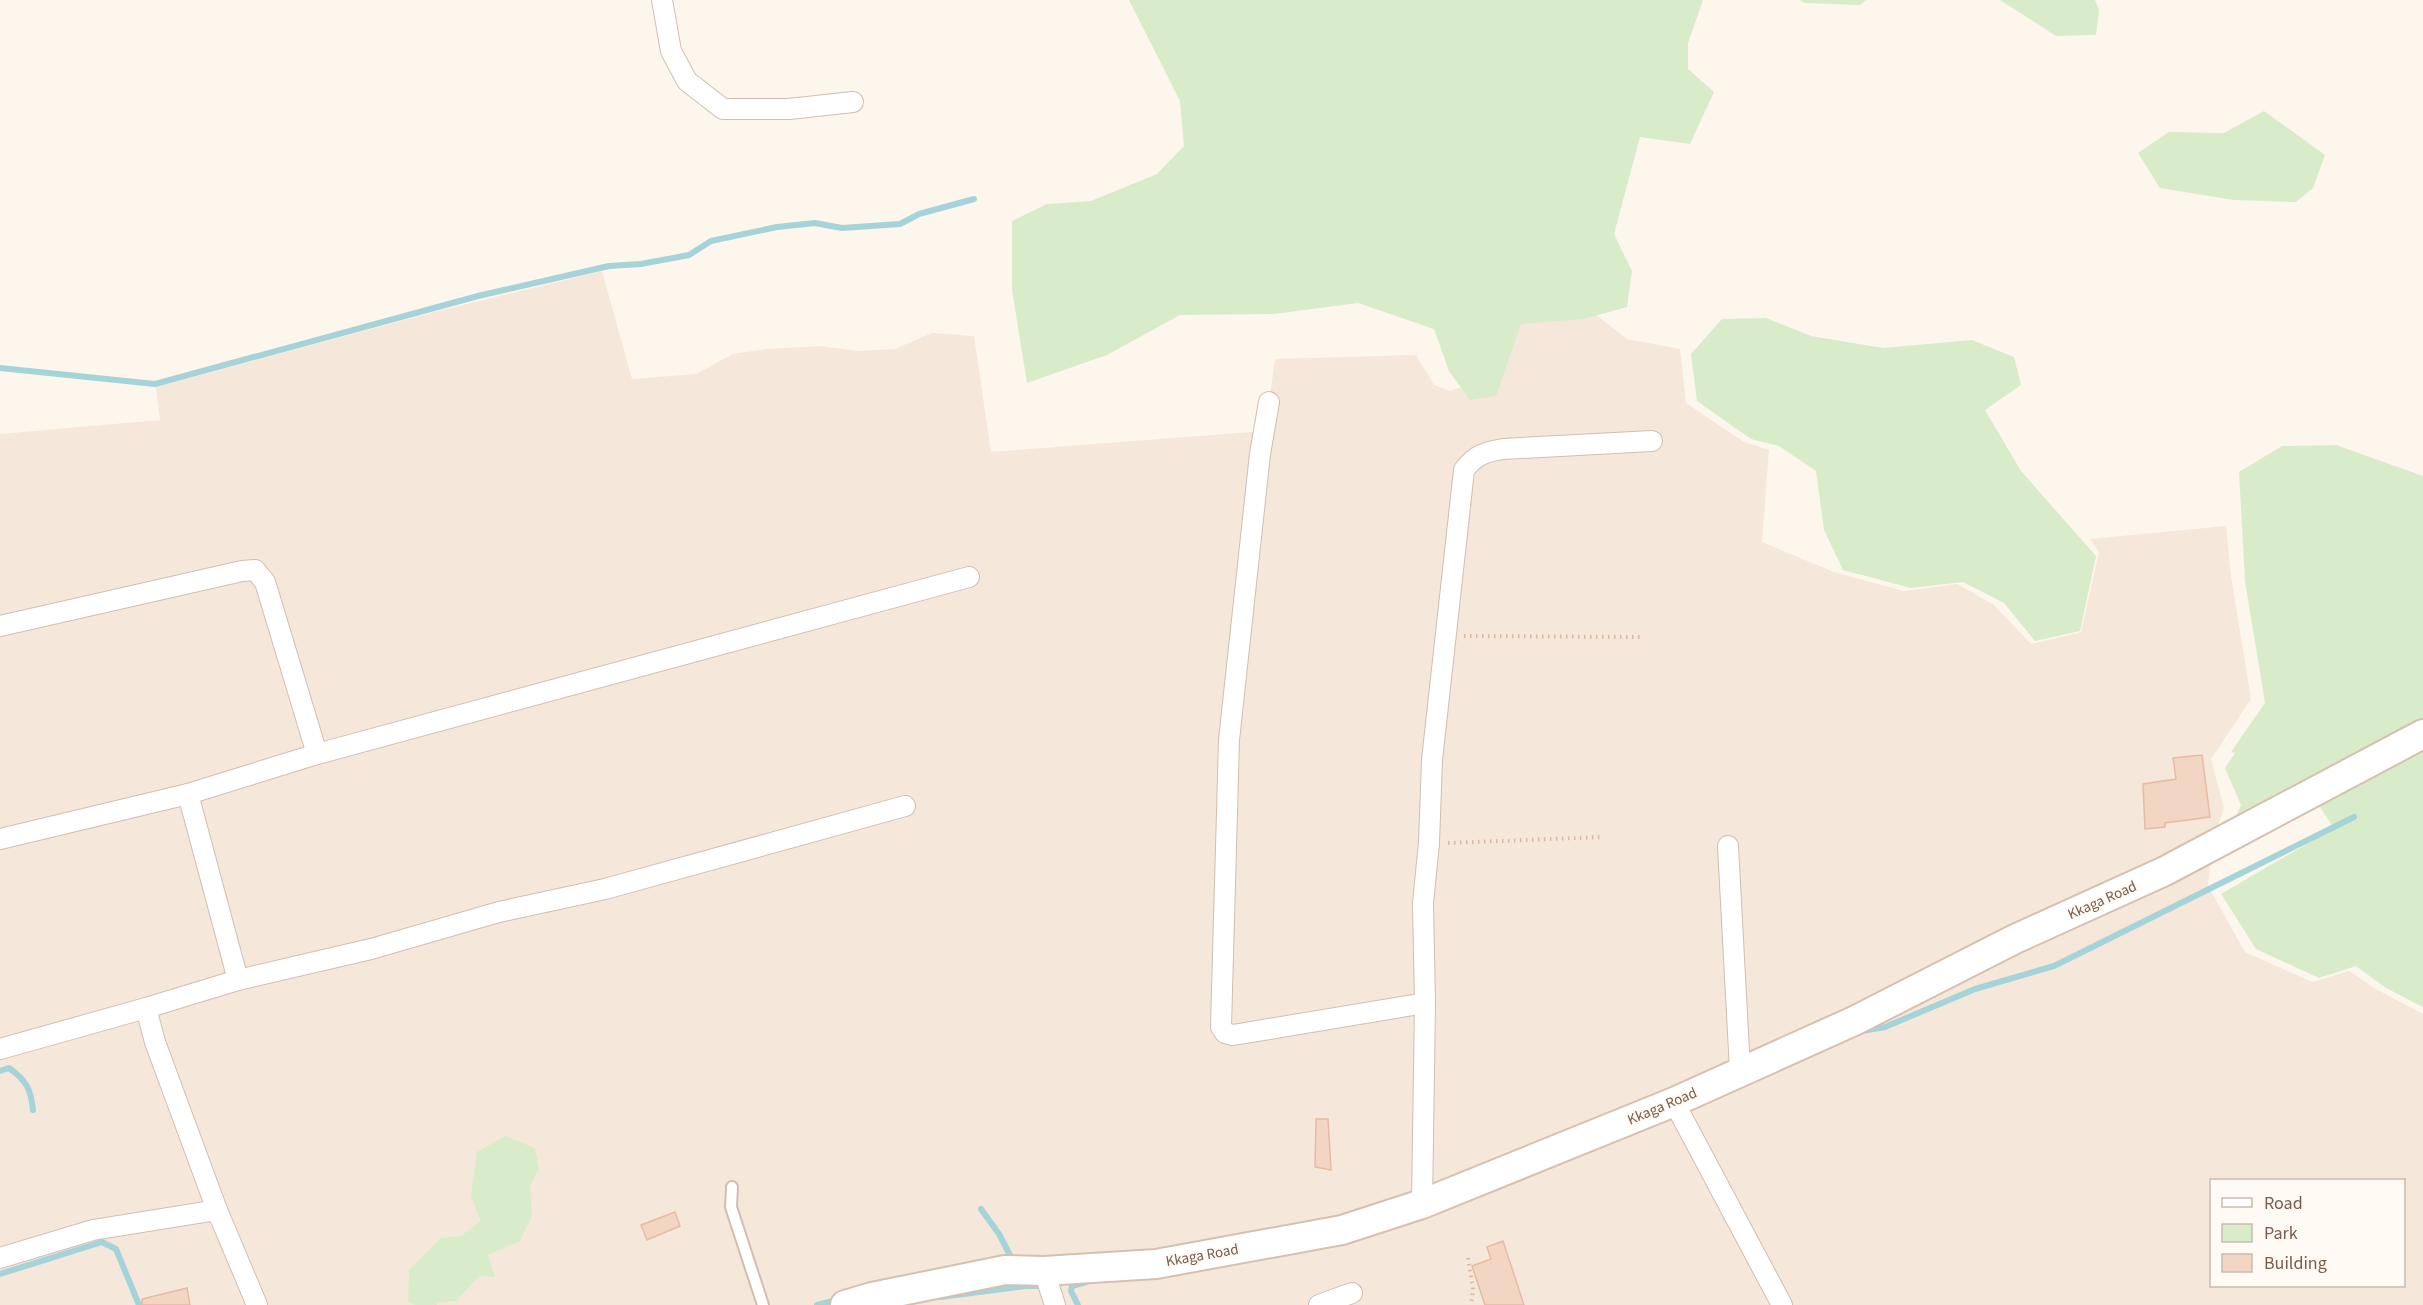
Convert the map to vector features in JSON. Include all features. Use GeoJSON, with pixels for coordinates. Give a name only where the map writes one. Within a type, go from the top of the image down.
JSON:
{"type":"FeatureCollection","features":[{"type":"Feature","properties":{"kind":"street"},"geometry":{"type":"LineString","coordinates":[[662,0],[671,51],[687,81],[723,109],[789,109],[853,102]]}},
{"type":"Feature","properties":{"kind":"street"},"geometry":{"type":"LineString","coordinates":[[1269,402],[1260,454],[1229,740],[1221,1027],[1225,1033],[1233,1035],[1425,1003]]}},
{"type":"Feature","properties":{"kind":"street"},"geometry":{"type":"LineString","coordinates":[[1422,1204],[1425,1003],[1423,903],[1429,843],[1432,760],[1464,470],[1473,459],[1485,452],[1503,449],[1652,441]]}},
{"type":"Feature","properties":{"kind":"street"},"geometry":{"type":"LineString","coordinates":[[0,626],[242,571],[255,570],[265,582],[317,754]]}},
{"type":"Feature","properties":{"kind":"street"},"geometry":{"type":"LineString","coordinates":[[0,839],[188,794],[317,754],[969,577]]}},
{"type":"Feature","properties":{"kind":"street","name":"Kkaga Road"},"geometry":{"type":"LineString","coordinates":[[845,1305],[872,1297],[1005,1270],[1044,1271],[1156,1263],[1215,1253],[1342,1230],[1422,1204],[1674,1102],[1740,1070],[1854,1021],[2015,939],[2165,872],[2423,734]]}},
{"type":"Feature","properties":{"kind":"street"},"geometry":{"type":"LineString","coordinates":[[188,794],[238,980]]}},
{"type":"Feature","properties":{"kind":"street"},"geometry":{"type":"LineString","coordinates":[[0,1049],[238,980],[371,949],[500,912],[606,889],[905,806]]}},
{"type":"Feature","properties":{"kind":"street"},"geometry":{"type":"LineString","coordinates":[[1728,846],[1740,1070]]}},
{"type":"Feature","properties":{"kind":"street"},"geometry":{"type":"LineString","coordinates":[[146,1008],[154,1042],[216,1210],[257,1305]]}},
{"type":"Feature","properties":{"kind":"street"},"geometry":{"type":"LineString","coordinates":[[1674,1102],[1782,1305]]}},
{"type":"Feature","properties":{"kind":"street"},"geometry":{"type":"LineString","coordinates":[[0,1258],[93,1230],[216,1210]]}},
{"type":"Feature","properties":{"kind":"street"},"geometry":{"type":"LineString","coordinates":[[1044,1271],[1055,1305]]}},
{"type":"Feature","properties":{"kind":"street"},"geometry":{"type":"LineString","coordinates":[[1319,1305],[1352,1293]]}},
{"type":"Feature","properties":{"kind":"lane"},"geometry":{"type":"LineString","coordinates":[[732,1187],[731,1207],[763,1305]]}},
{"type":"Feature","properties":{"kind":"path"},"geometry":{"type":"LineString","coordinates":[[1446,636],[1642,638]]}},
{"type":"Feature","properties":{"kind":"path"},"geometry":{"type":"LineString","coordinates":[[1429,843],[1603,837]]}},
{"type":"Feature","properties":{"kind":"path"},"geometry":{"type":"LineString","coordinates":[[1468,1258],[1473,1289],[1471,1305]]}},
{"type":"Feature","properties":{"kind":"shaded area"},"geometry":{"type":"Polygon","coordinates":[[[602,271],[632,379],[696,374],[733,354],[767,349],[821,346],[857,351],[895,349],[932,333],[974,336],[991,452],[1265,431],[1275,359],[1416,355],[1434,385],[1450,391],[1468,385],[1475,360],[1559,286],[1627,339],[1680,349],[1686,403],[1744,442],[1769,450],[1762,542],[1834,572],[1904,591],[1957,584],[1994,605],[2031,644],[2081,632],[2099,552],[2090,539],[2226,526],[2231,576],[2251,699],[2211,759],[2224,808],[2212,843],[2208,886],[2245,952],[2312,982],[2349,971],[2376,989],[2423,1014],[2423,1305],[0,1305],[0,434],[160,420],[156,387],[442,310],[602,271]]]}},
{"type":"Feature","properties":{"kind":"green space"},"geometry":{"type":"Polygon","coordinates":[[[1129,0],[1703,0],[1688,43],[1688,69],[1714,92],[1690,144],[1640,137],[1614,234],[1632,271],[1627,307],[1583,319],[1521,324],[1496,396],[1470,400],[1449,371],[1434,329],[1358,303],[1274,314],[1180,315],[1107,355],[1027,383],[1012,290],[1012,221],[1047,204],[1091,201],[1157,174],[1184,146],[1180,101],[1129,0]]]}},
{"type":"Feature","properties":{"kind":"green space"},"geometry":{"type":"Polygon","coordinates":[[[1800,0],[1866,0],[1860,5],[1804,3],[1800,0]]]}},
{"type":"Feature","properties":{"kind":"green space"},"geometry":{"type":"Polygon","coordinates":[[[2000,0],[2095,0],[2099,10],[2096,35],[2056,36],[2000,0]]]}},
{"type":"Feature","properties":{"kind":"green space"},"geometry":{"type":"Polygon","coordinates":[[[2264,111],[2325,155],[2313,188],[2296,202],[2233,200],[2160,188],[2138,153],[2169,132],[2224,133],[2264,111]]]}},
{"type":"Feature","properties":{"kind":"green space"},"geometry":{"type":"Polygon","coordinates":[[[1766,318],[1811,336],[1883,348],[1972,340],[2014,357],[2021,385],[1985,410],[2021,471],[2096,556],[2080,631],[2035,641],[2004,603],[1963,582],[1911,588],[1843,570],[1824,530],[1816,471],[1779,446],[1751,439],[1697,401],[1691,354],[1722,319],[1766,318]]]}},
{"type":"Feature","properties":{"kind":"green space"},"geometry":{"type":"Polygon","coordinates":[[[2336,445],[2423,476],[2423,1007],[2386,988],[2356,966],[2319,978],[2256,949],[2221,894],[2334,828],[2314,798],[2225,841],[2241,805],[2225,768],[2235,753],[2231,752],[2265,703],[2245,581],[2239,472],[2282,446],[2336,445]]]}},
{"type":"Feature","properties":{"kind":"green space"},"geometry":{"type":"Polygon","coordinates":[[[505,1136],[535,1148],[539,1169],[530,1187],[532,1216],[520,1241],[488,1255],[495,1277],[479,1276],[456,1301],[437,1303],[437,1305],[415,1305],[408,1302],[409,1270],[441,1238],[461,1236],[481,1221],[471,1196],[477,1152],[505,1136]]]}},
{"type":"Feature","properties":{"kind":"building"},"geometry":{"type":"Polygon","coordinates":[[[2202,755],[2210,817],[2165,823],[2165,827],[2145,829],[2143,784],[2176,779],[2173,758],[2202,755]]]}},
{"type":"Feature","properties":{"kind":"building"},"geometry":{"type":"Polygon","coordinates":[[[1316,1119],[1328,1119],[1331,1170],[1315,1167],[1316,1119]]]}},
{"type":"Feature","properties":{"kind":"building"},"geometry":{"type":"Polygon","coordinates":[[[675,1212],[680,1226],[647,1240],[641,1225],[675,1212]]]}},
{"type":"Feature","properties":{"kind":"building"},"geometry":{"type":"Polygon","coordinates":[[[1503,1241],[1524,1305],[1485,1305],[1472,1266],[1491,1259],[1487,1247],[1503,1241]]]}},
{"type":"Feature","properties":{"kind":"building"},"geometry":{"type":"Polygon","coordinates":[[[187,1288],[190,1305],[142,1305],[142,1299],[187,1288]]]}},
{"type":"Feature","properties":{"kind":"waterway"},"geometry":{"type":"LineString","coordinates":[[0,368],[155,384],[478,296],[609,266],[641,264],[689,255],[711,241],[777,227],[815,223],[842,228],[900,224],[919,214],[974,199]]}},
{"type":"Feature","properties":{"kind":"waterway"},"geometry":{"type":"LineString","coordinates":[[1862,1031],[1885,1027],[1975,989],[2054,966],[2354,817]]}},
{"type":"Feature","properties":{"kind":"waterway"},"geometry":{"type":"LineString","coordinates":[[0,1071],[9,1068],[24,1081],[31,1096],[33,1110]]}},
{"type":"Feature","properties":{"kind":"waterway"},"geometry":{"type":"LineString","coordinates":[[981,1209],[999,1234],[1013,1261]]}},
{"type":"Feature","properties":{"kind":"waterway"},"geometry":{"type":"LineString","coordinates":[[0,1274],[102,1242],[116,1249],[139,1305]]}},
{"type":"Feature","properties":{"kind":"waterway"},"geometry":{"type":"LineString","coordinates":[[1078,1305],[1071,1291],[1072,1286],[1086,1282]]}},
{"type":"Feature","properties":{"kind":"waterway"},"geometry":{"type":"LineString","coordinates":[[941,1297],[1026,1286],[1047,1286]]}},
{"type":"Feature","properties":{"kind":"waterway"},"geometry":{"type":"LineString","coordinates":[[817,1305],[837,1300]]}}]}
